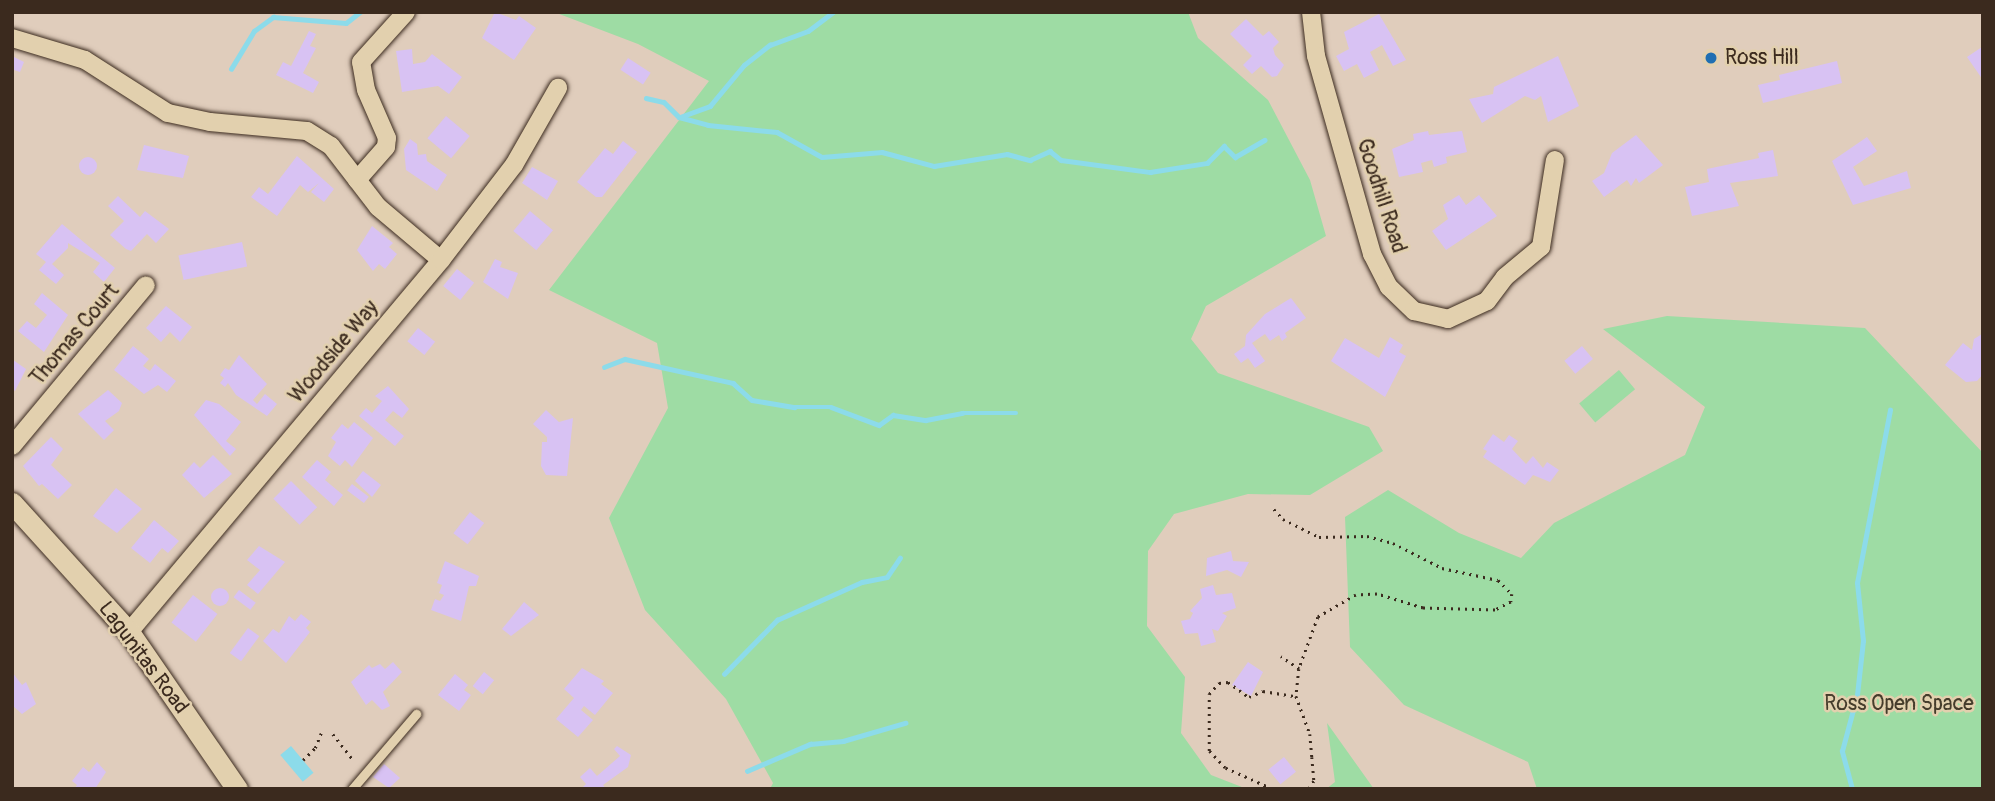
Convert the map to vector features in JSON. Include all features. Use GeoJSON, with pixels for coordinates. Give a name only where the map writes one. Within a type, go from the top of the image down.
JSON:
{"type":"FeatureCollection","features":[{"type":"Feature","properties":{"kind":"street"},"geometry":{"type":"LineString","coordinates":[[357,180],[386,148],[387,138],[366,90],[361,62],[406,12]]}},
{"type":"Feature","properties":{"kind":"street","name":"Goodhill Road"},"geometry":{"type":"LineString","coordinates":[[1311,12],[1316,56],[1372,254],[1389,287],[1414,311],[1448,319],[1487,301],[1505,277],[1541,247],[1555,160]]}},
{"type":"Feature","properties":{"kind":"street"},"geometry":{"type":"LineString","coordinates":[[12,38],[85,60],[169,113],[210,122],[307,131],[331,146],[378,207],[441,260]]}},
{"type":"Feature","properties":{"kind":"street","name":"Woodside Way"},"geometry":{"type":"LineString","coordinates":[[129,632],[441,260],[514,165],[558,88]]}},
{"type":"Feature","properties":{"kind":"street","name":"Thomas Court"},"geometry":{"type":"LineString","coordinates":[[12,446],[146,285]]}},
{"type":"Feature","properties":{"kind":"street","name":"Lagunitas Road"},"geometry":{"type":"LineString","coordinates":[[12,503],[129,632],[237,789]]}},
{"type":"Feature","properties":{"kind":"lane"},"geometry":{"type":"LineString","coordinates":[[352,789],[415,713]]}},
{"type":"Feature","properties":{"kind":"path"},"geometry":{"type":"LineString","coordinates":[[1274,509],[1283,519],[1319,537],[1367,536],[1393,543],[1442,568],[1498,580],[1512,594],[1511,602],[1495,610],[1423,608],[1377,594],[1356,595],[1318,617],[1300,669],[1296,696],[1310,734],[1314,781],[1309,789]]}},
{"type":"Feature","properties":{"kind":"path"},"geometry":{"type":"LineString","coordinates":[[1281,657],[1300,669]]}},
{"type":"Feature","properties":{"kind":"path"},"geometry":{"type":"LineString","coordinates":[[1272,789],[1225,768],[1209,751],[1209,694],[1219,683],[1228,682],[1249,697],[1263,691],[1296,696]]}},
{"type":"Feature","properties":{"kind":"path"},"geometry":{"type":"LineString","coordinates":[[303,760],[315,748],[321,733]]}},
{"type":"Feature","properties":{"kind":"path"},"geometry":{"type":"LineString","coordinates":[[333,734],[352,758]]}},
{"type":"Feature","properties":{"kind":"green space"},"geometry":{"type":"Polygon","coordinates":[[[554,12],[1188,12],[1198,38],[1268,100],[1310,180],[1326,236],[1206,306],[1191,339],[1218,373],[1369,427],[1383,451],[1310,495],[1248,494],[1174,514],[1148,551],[1147,626],[1185,677],[1181,733],[1211,775],[1247,789],[770,789],[773,783],[726,699],[645,610],[609,518],[668,408],[657,343],[549,290],[709,81],[638,44],[554,12]]]}},
{"type":"Feature","properties":{"kind":"green space","name":"Ross Open Space"},"geometry":{"type":"Polygon","coordinates":[[[1667,316],[1865,328],[1983,453],[1983,789],[1537,789],[1528,762],[1404,705],[1350,647],[1345,517],[1388,490],[1459,533],[1521,558],[1554,523],[1685,455],[1705,407],[1603,329],[1667,316]]]}},
{"type":"Feature","properties":{"kind":"green space"},"geometry":{"type":"Polygon","coordinates":[[[1619,370],[1635,389],[1595,423],[1579,403],[1619,370]]]}},
{"type":"Feature","properties":{"kind":"green space"},"geometry":{"type":"Polygon","coordinates":[[[1327,723],[1374,789],[1326,789],[1335,782],[1327,723]]]}},
{"type":"Feature","properties":{"kind":"water"},"geometry":{"type":"Polygon","coordinates":[[[291,746],[313,773],[303,782],[280,755],[291,746]]]}},
{"type":"Feature","properties":{"kind":"building"},"geometry":{"type":"Polygon","coordinates":[[[495,12],[516,20],[519,16],[536,28],[514,60],[482,38],[495,12]]]}},
{"type":"Feature","properties":{"kind":"building"},"geometry":{"type":"Polygon","coordinates":[[[1379,14],[1406,60],[1393,66],[1382,45],[1370,52],[1379,70],[1364,78],[1357,64],[1344,71],[1336,56],[1349,49],[1344,32],[1379,14]]]}},
{"type":"Feature","properties":{"kind":"building"},"geometry":{"type":"Polygon","coordinates":[[[1246,19],[1263,36],[1269,31],[1279,42],[1273,48],[1275,55],[1284,65],[1277,76],[1272,77],[1261,66],[1252,74],[1243,65],[1252,56],[1230,34],[1246,19]]]}},
{"type":"Feature","properties":{"kind":"building"},"geometry":{"type":"Polygon","coordinates":[[[309,31],[316,34],[310,46],[316,48],[303,73],[319,82],[313,93],[276,75],[283,62],[291,66],[309,31]]]}},
{"type":"Feature","properties":{"kind":"building"},"geometry":{"type":"Polygon","coordinates":[[[1982,47],[1983,49],[1983,80],[1967,57],[1982,47]]]}},
{"type":"Feature","properties":{"kind":"building"},"geometry":{"type":"Polygon","coordinates":[[[412,49],[413,64],[425,62],[432,54],[462,77],[449,94],[438,86],[402,92],[396,51],[412,49]]]}},
{"type":"Feature","properties":{"kind":"building"},"geometry":{"type":"Polygon","coordinates":[[[12,56],[24,62],[20,72],[14,70],[13,75],[12,56]]]}},
{"type":"Feature","properties":{"kind":"building"},"geometry":{"type":"Polygon","coordinates":[[[1558,56],[1579,106],[1548,122],[1541,96],[1535,100],[1525,96],[1482,123],[1469,99],[1493,94],[1494,87],[1558,56]]]}},
{"type":"Feature","properties":{"kind":"building"},"geometry":{"type":"Polygon","coordinates":[[[628,58],[651,73],[643,84],[620,70],[628,58]]]}},
{"type":"Feature","properties":{"kind":"building"},"geometry":{"type":"Polygon","coordinates":[[[1837,61],[1842,83],[1763,103],[1758,85],[1780,80],[1779,75],[1837,61]]]}},
{"type":"Feature","properties":{"kind":"building"},"geometry":{"type":"Polygon","coordinates":[[[446,116],[470,136],[451,158],[427,138],[446,116]]]}},
{"type":"Feature","properties":{"kind":"building"},"geometry":{"type":"Polygon","coordinates":[[[1428,131],[1429,135],[1462,131],[1467,152],[1446,157],[1447,163],[1434,167],[1432,160],[1421,163],[1423,172],[1399,177],[1392,149],[1414,140],[1413,134],[1428,131]]]}},
{"type":"Feature","properties":{"kind":"building"},"geometry":{"type":"Polygon","coordinates":[[[1636,135],[1663,165],[1639,183],[1636,178],[1631,186],[1627,180],[1604,197],[1592,181],[1604,173],[1612,153],[1636,135]]]}},
{"type":"Feature","properties":{"kind":"building"},"geometry":{"type":"Polygon","coordinates":[[[1867,137],[1877,151],[1853,167],[1864,186],[1907,171],[1911,188],[1853,205],[1832,161],[1867,137]]]}},
{"type":"Feature","properties":{"kind":"building"},"geometry":{"type":"Polygon","coordinates":[[[410,139],[417,144],[418,155],[426,154],[427,161],[447,175],[437,191],[406,170],[404,149],[410,139]]]}},
{"type":"Feature","properties":{"kind":"building"},"geometry":{"type":"Polygon","coordinates":[[[623,141],[637,152],[602,197],[596,197],[577,182],[605,148],[613,154],[623,141]]]}},
{"type":"Feature","properties":{"kind":"building"},"geometry":{"type":"Polygon","coordinates":[[[144,145],[189,156],[183,178],[137,170],[144,145]]]}},
{"type":"Feature","properties":{"kind":"building"},"geometry":{"type":"Polygon","coordinates":[[[1773,150],[1778,176],[1730,183],[1739,206],[1692,216],[1685,187],[1709,182],[1707,169],[1759,158],[1758,153],[1773,150]]]}},
{"type":"Feature","properties":{"kind":"building"},"geometry":{"type":"Polygon","coordinates":[[[297,156],[334,189],[324,202],[311,192],[319,183],[308,192],[300,185],[277,216],[251,197],[259,187],[268,194],[297,156]]]}},
{"type":"Feature","properties":{"kind":"building"},"geometry":{"type":"Polygon","coordinates":[[[84,157],[92,157],[97,166],[95,173],[84,175],[79,170],[79,162],[84,157]]]}},
{"type":"Feature","properties":{"kind":"building"},"geometry":{"type":"Polygon","coordinates":[[[532,167],[558,181],[547,200],[522,183],[532,167]]]}},
{"type":"Feature","properties":{"kind":"building"},"geometry":{"type":"Polygon","coordinates":[[[1459,195],[1466,205],[1479,195],[1497,216],[1446,250],[1432,231],[1448,219],[1443,205],[1459,195]]]}},
{"type":"Feature","properties":{"kind":"building"},"geometry":{"type":"Polygon","coordinates":[[[118,196],[140,217],[145,211],[169,229],[156,243],[147,234],[131,251],[126,249],[110,235],[124,221],[108,206],[118,196]]]}},
{"type":"Feature","properties":{"kind":"building"},"geometry":{"type":"Polygon","coordinates":[[[530,211],[553,230],[536,250],[513,231],[530,211]]]}},
{"type":"Feature","properties":{"kind":"building"},"geometry":{"type":"Polygon","coordinates":[[[62,224],[115,268],[104,282],[93,272],[100,263],[68,243],[68,248],[52,264],[64,275],[56,284],[39,270],[46,262],[36,254],[62,224]]]}},
{"type":"Feature","properties":{"kind":"building"},"geometry":{"type":"Polygon","coordinates":[[[372,226],[393,243],[389,247],[397,254],[385,269],[379,264],[373,271],[357,250],[372,226]]]}},
{"type":"Feature","properties":{"kind":"building"},"geometry":{"type":"Polygon","coordinates":[[[242,242],[247,266],[184,280],[178,256],[242,242]]]}},
{"type":"Feature","properties":{"kind":"building"},"geometry":{"type":"Polygon","coordinates":[[[495,259],[502,262],[500,267],[518,273],[508,299],[483,282],[495,259]]]}},
{"type":"Feature","properties":{"kind":"building"},"geometry":{"type":"Polygon","coordinates":[[[457,269],[474,283],[460,300],[443,286],[457,269]]]}},
{"type":"Feature","properties":{"kind":"building"},"geometry":{"type":"Polygon","coordinates":[[[42,293],[68,315],[44,352],[18,331],[27,321],[36,328],[47,315],[34,304],[42,293]]]}},
{"type":"Feature","properties":{"kind":"building"},"geometry":{"type":"Polygon","coordinates":[[[1291,298],[1306,318],[1285,333],[1287,337],[1282,341],[1279,335],[1270,341],[1265,334],[1252,343],[1265,361],[1255,368],[1248,358],[1241,363],[1234,354],[1245,346],[1246,335],[1265,314],[1291,298]]]}},
{"type":"Feature","properties":{"kind":"building"},"geometry":{"type":"Polygon","coordinates":[[[166,306],[192,327],[180,342],[170,332],[161,342],[146,328],[166,306]]]}},
{"type":"Feature","properties":{"kind":"building"},"geometry":{"type":"Polygon","coordinates":[[[418,328],[435,342],[424,355],[407,341],[418,328]]]}},
{"type":"Feature","properties":{"kind":"building"},"geometry":{"type":"Polygon","coordinates":[[[1982,334],[1983,374],[1977,381],[1966,382],[1945,365],[1963,343],[1972,350],[1974,339],[1982,334]]]}},
{"type":"Feature","properties":{"kind":"building"},"geometry":{"type":"Polygon","coordinates":[[[1390,337],[1403,345],[1399,352],[1406,356],[1385,397],[1331,361],[1345,338],[1379,358],[1390,337]]]}},
{"type":"Feature","properties":{"kind":"building"},"geometry":{"type":"Polygon","coordinates":[[[133,346],[149,359],[143,366],[150,371],[155,364],[176,381],[167,392],[158,385],[144,394],[114,370],[133,346]]]}},
{"type":"Feature","properties":{"kind":"building"},"geometry":{"type":"Polygon","coordinates":[[[1582,346],[1593,359],[1575,374],[1564,361],[1582,346]]]}},
{"type":"Feature","properties":{"kind":"building"},"geometry":{"type":"Polygon","coordinates":[[[239,355],[267,384],[253,400],[257,404],[265,394],[277,404],[267,416],[236,395],[228,383],[225,387],[220,383],[224,378],[220,375],[225,368],[229,370],[239,355]]]}},
{"type":"Feature","properties":{"kind":"building"},"geometry":{"type":"Polygon","coordinates":[[[13,360],[26,369],[15,391],[12,388],[13,360]]]}},
{"type":"Feature","properties":{"kind":"building"},"geometry":{"type":"Polygon","coordinates":[[[388,386],[409,409],[402,418],[393,411],[385,420],[404,436],[395,446],[359,416],[366,408],[372,413],[382,401],[375,396],[388,386]]]}},
{"type":"Feature","properties":{"kind":"building"},"geometry":{"type":"Polygon","coordinates":[[[108,390],[122,403],[119,411],[105,421],[114,430],[104,440],[78,414],[108,390]]]}},
{"type":"Feature","properties":{"kind":"building"},"geometry":{"type":"Polygon","coordinates":[[[206,400],[219,404],[241,422],[226,441],[236,449],[230,456],[194,415],[206,400]]]}},
{"type":"Feature","properties":{"kind":"building"},"geometry":{"type":"Polygon","coordinates":[[[546,410],[559,422],[573,418],[567,476],[546,475],[541,466],[542,442],[547,442],[547,437],[533,424],[546,410]]]}},
{"type":"Feature","properties":{"kind":"building"},"geometry":{"type":"Polygon","coordinates":[[[354,422],[373,438],[352,467],[345,460],[340,466],[328,456],[336,442],[331,438],[342,424],[348,429],[354,422]]]}},
{"type":"Feature","properties":{"kind":"building"},"geometry":{"type":"Polygon","coordinates":[[[1493,434],[1504,442],[1509,435],[1518,441],[1512,449],[1526,464],[1533,456],[1543,468],[1547,462],[1559,470],[1550,482],[1533,475],[1525,485],[1483,457],[1487,451],[1483,449],[1493,434]]]}},
{"type":"Feature","properties":{"kind":"building"},"geometry":{"type":"Polygon","coordinates":[[[51,437],[63,449],[51,465],[72,485],[58,499],[42,484],[39,486],[23,466],[51,437]]]}},
{"type":"Feature","properties":{"kind":"building"},"geometry":{"type":"Polygon","coordinates":[[[213,455],[232,474],[204,498],[182,475],[194,462],[200,468],[213,455]]]}},
{"type":"Feature","properties":{"kind":"building"},"geometry":{"type":"Polygon","coordinates":[[[317,460],[331,472],[325,480],[343,495],[334,506],[302,477],[317,460]]]}},
{"type":"Feature","properties":{"kind":"building"},"geometry":{"type":"Polygon","coordinates":[[[363,471],[381,485],[372,497],[355,481],[363,471]]]}},
{"type":"Feature","properties":{"kind":"building"},"geometry":{"type":"Polygon","coordinates":[[[291,481],[317,507],[299,525],[273,499],[291,481]]]}},
{"type":"Feature","properties":{"kind":"building"},"geometry":{"type":"Polygon","coordinates":[[[352,484],[369,497],[364,503],[347,490],[352,484]]]}},
{"type":"Feature","properties":{"kind":"building"},"geometry":{"type":"Polygon","coordinates":[[[116,488],[142,509],[117,533],[93,516],[116,488]]]}},
{"type":"Feature","properties":{"kind":"building"},"geometry":{"type":"Polygon","coordinates":[[[470,512],[484,523],[468,544],[453,533],[470,512]]]}},
{"type":"Feature","properties":{"kind":"building"},"geometry":{"type":"Polygon","coordinates":[[[154,520],[179,541],[168,553],[162,548],[150,563],[131,548],[154,520]]]}},
{"type":"Feature","properties":{"kind":"building"},"geometry":{"type":"Polygon","coordinates":[[[259,546],[285,562],[258,594],[247,585],[260,570],[247,560],[259,546]]]}},
{"type":"Feature","properties":{"kind":"building"},"geometry":{"type":"Polygon","coordinates":[[[1231,551],[1233,561],[1249,562],[1241,577],[1227,570],[1206,576],[1207,558],[1231,551]]]}},
{"type":"Feature","properties":{"kind":"building"},"geometry":{"type":"Polygon","coordinates":[[[445,561],[479,576],[476,586],[469,586],[461,621],[431,610],[435,599],[440,601],[444,595],[439,593],[442,585],[437,583],[445,561]]]}},
{"type":"Feature","properties":{"kind":"building"},"geometry":{"type":"Polygon","coordinates":[[[1213,585],[1216,595],[1232,593],[1236,608],[1222,613],[1227,616],[1218,631],[1212,629],[1216,642],[1201,646],[1198,633],[1185,634],[1181,621],[1190,619],[1193,613],[1190,611],[1202,598],[1200,589],[1213,585]]]}},
{"type":"Feature","properties":{"kind":"building"},"geometry":{"type":"Polygon","coordinates":[[[216,588],[224,588],[229,597],[227,604],[216,606],[211,601],[211,593],[216,588]]]}},
{"type":"Feature","properties":{"kind":"building"},"geometry":{"type":"Polygon","coordinates":[[[239,590],[256,603],[250,610],[234,597],[239,590]]]}},
{"type":"Feature","properties":{"kind":"building"},"geometry":{"type":"Polygon","coordinates":[[[193,595],[217,614],[196,642],[171,623],[193,595]]]}},
{"type":"Feature","properties":{"kind":"building"},"geometry":{"type":"Polygon","coordinates":[[[524,602],[539,615],[511,636],[502,629],[524,602]]]}},
{"type":"Feature","properties":{"kind":"building"},"geometry":{"type":"Polygon","coordinates":[[[301,614],[311,622],[306,628],[310,632],[286,663],[263,641],[273,629],[279,633],[289,616],[295,621],[301,614]]]}},
{"type":"Feature","properties":{"kind":"building"},"geometry":{"type":"Polygon","coordinates":[[[248,628],[259,636],[241,661],[230,653],[248,628]]]}},
{"type":"Feature","properties":{"kind":"building"},"geometry":{"type":"Polygon","coordinates":[[[393,662],[402,672],[383,692],[390,706],[382,710],[372,700],[366,705],[351,682],[369,665],[372,668],[380,664],[385,669],[393,662]]]}},
{"type":"Feature","properties":{"kind":"building"},"geometry":{"type":"Polygon","coordinates":[[[1248,662],[1263,672],[1251,696],[1232,685],[1248,662]]]}},
{"type":"Feature","properties":{"kind":"building"},"geometry":{"type":"Polygon","coordinates":[[[582,668],[604,681],[601,684],[613,693],[595,715],[584,706],[581,710],[593,720],[578,737],[556,719],[574,698],[564,689],[582,668]]]}},
{"type":"Feature","properties":{"kind":"building"},"geometry":{"type":"Polygon","coordinates":[[[12,672],[22,685],[26,682],[36,704],[22,714],[12,705],[12,672]]]}},
{"type":"Feature","properties":{"kind":"building"},"geometry":{"type":"Polygon","coordinates":[[[484,672],[494,680],[483,694],[473,686],[484,672]]]}},
{"type":"Feature","properties":{"kind":"building"},"geometry":{"type":"Polygon","coordinates":[[[455,674],[468,685],[464,690],[471,695],[459,711],[438,695],[455,674]]]}},
{"type":"Feature","properties":{"kind":"building"},"geometry":{"type":"Polygon","coordinates":[[[617,746],[631,755],[628,767],[603,785],[606,789],[581,789],[586,784],[580,777],[590,768],[597,776],[620,756],[614,749],[617,746]]]}},
{"type":"Feature","properties":{"kind":"building"},"geometry":{"type":"Polygon","coordinates":[[[1284,757],[1296,772],[1280,784],[1268,770],[1284,757]]]}},
{"type":"Feature","properties":{"kind":"building"},"geometry":{"type":"Polygon","coordinates":[[[97,762],[106,772],[95,789],[74,789],[77,785],[72,781],[83,767],[89,772],[97,762]]]}},
{"type":"Feature","properties":{"kind":"building"},"geometry":{"type":"Polygon","coordinates":[[[384,764],[400,778],[389,788],[373,777],[384,764]]]}},
{"type":"Feature","properties":{"kind":"waterway"},"geometry":{"type":"LineString","coordinates":[[231,69],[254,31],[273,17],[346,23],[360,12]]}},
{"type":"Feature","properties":{"kind":"waterway"},"geometry":{"type":"LineString","coordinates":[[680,117],[710,106],[744,65],[770,45],[808,31],[833,12]]}},
{"type":"Feature","properties":{"kind":"waterway"},"geometry":{"type":"LineString","coordinates":[[646,98],[664,102],[679,117],[708,125],[777,132],[822,157],[882,152],[934,166],[1007,154],[1030,160],[1050,151],[1061,160],[1150,172],[1207,163],[1224,146],[1235,157],[1264,140]]}},
{"type":"Feature","properties":{"kind":"waterway"},"geometry":{"type":"LineString","coordinates":[[604,367],[625,359],[733,383],[752,400],[794,407],[831,407],[879,425],[893,415],[926,420],[962,413],[1016,413]]}},
{"type":"Feature","properties":{"kind":"waterway"},"geometry":{"type":"LineString","coordinates":[[1852,789],[1842,751],[1857,695],[1863,641],[1857,583],[1890,410]]}},
{"type":"Feature","properties":{"kind":"waterway"},"geometry":{"type":"LineString","coordinates":[[724,674],[777,620],[862,582],[887,577],[900,558]]}},
{"type":"Feature","properties":{"kind":"waterway"},"geometry":{"type":"LineString","coordinates":[[747,771],[810,744],[843,741],[905,723]]}},
{"type":"Feature","properties":{"kind":"place","name":"Ross Hill"},"geometry":{"type":"Point","coordinates":[1711,58]}}]}
